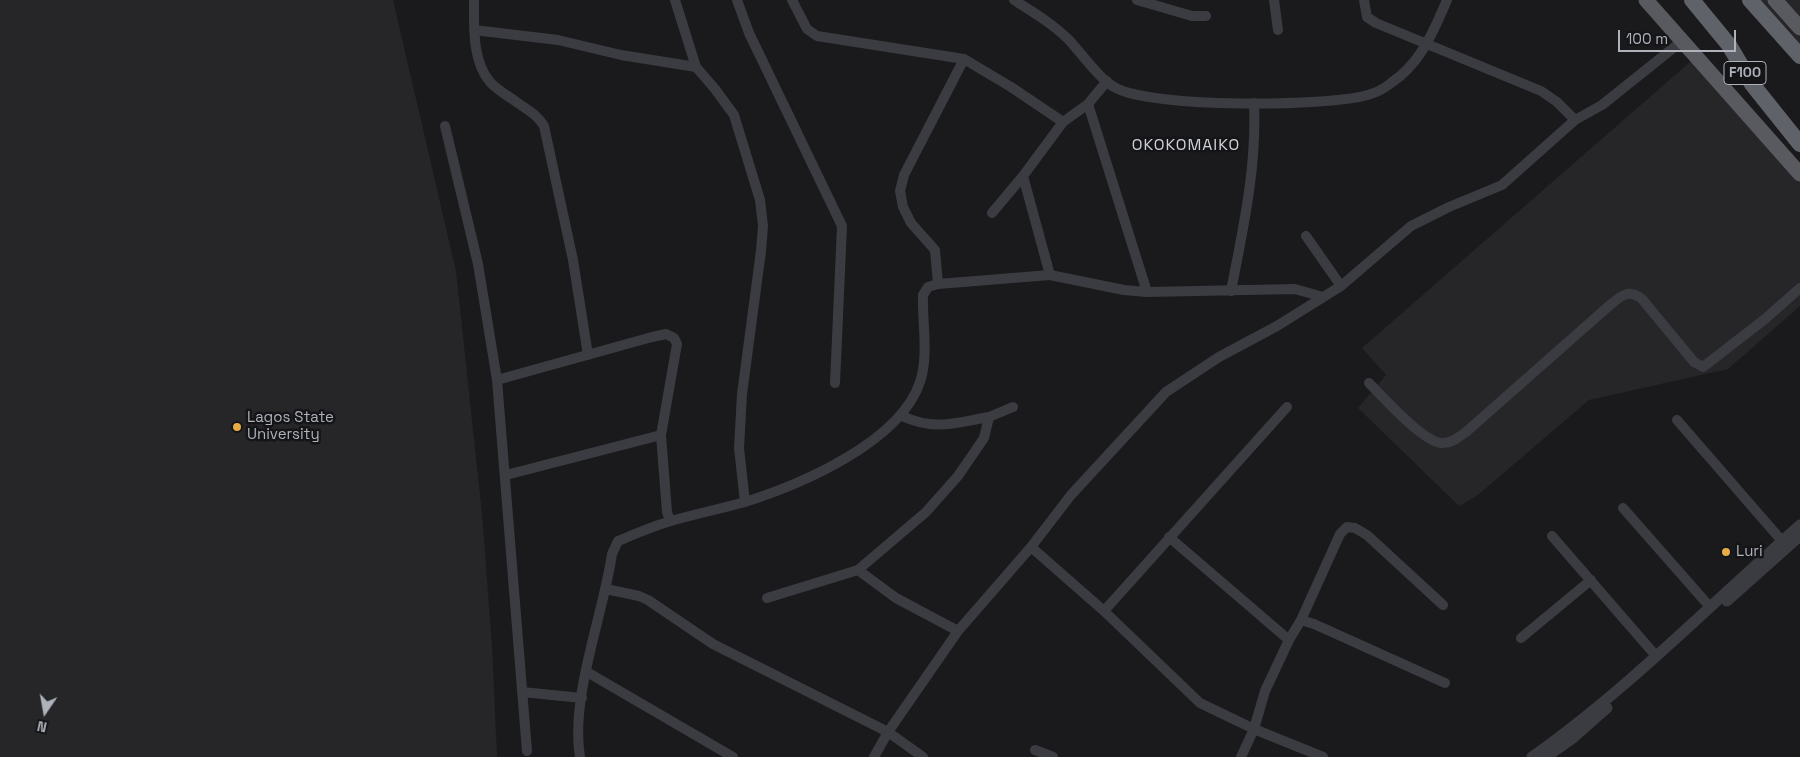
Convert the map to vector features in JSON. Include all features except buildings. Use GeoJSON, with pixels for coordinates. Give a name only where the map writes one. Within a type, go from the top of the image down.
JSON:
{"type":"FeatureCollection","features":[{"type":"Feature","properties":{"kind":"highway","name":"F100"},"geometry":{"type":"LineString","coordinates":[[1692,0],[1728,45],[1752,84],[1800,144]]}},
{"type":"Feature","properties":{"kind":"highway"},"geometry":{"type":"LineString","coordinates":[[1750,0],[1800,56]]}},
{"type":"Feature","properties":{"kind":"main road"},"geometry":{"type":"LineString","coordinates":[[1646,0],[1800,174]]}},
{"type":"Feature","properties":{"kind":"main road"},"geometry":{"type":"LineString","coordinates":[[1775,0],[1800,28]]}},
{"type":"Feature","properties":{"kind":"street"},"geometry":{"type":"LineString","coordinates":[[474,0],[474,30],[480,62],[485,76],[492,84],[534,114],[544,126],[573,260],[588,355]]}},
{"type":"Feature","properties":{"kind":"street"},"geometry":{"type":"LineString","coordinates":[[675,0],[696,67],[715,88],[734,115],[760,200],[763,226],[761,251],[742,394],[740,448],[745,502]]}},
{"type":"Feature","properties":{"kind":"street"},"geometry":{"type":"LineString","coordinates":[[737,0],[749,33],[842,226],[836,383]]}},
{"type":"Feature","properties":{"kind":"street"},"geometry":{"type":"LineString","coordinates":[[792,0],[807,29],[816,36],[964,59],[1011,87],[1063,122]]}},
{"type":"Feature","properties":{"kind":"street"},"geometry":{"type":"LineString","coordinates":[[1014,0],[1040,16],[1067,38],[1115,88],[1146,97],[1254,104],[1313,101],[1368,95],[1390,84],[1412,66],[1428,44],[1447,0]]}},
{"type":"Feature","properties":{"kind":"street"},"geometry":{"type":"LineString","coordinates":[[1137,0],[1192,16],[1206,16]]}},
{"type":"Feature","properties":{"kind":"street"},"geometry":{"type":"LineString","coordinates":[[1274,0],[1278,30]]}},
{"type":"Feature","properties":{"kind":"street"},"geometry":{"type":"LineString","coordinates":[[1364,0],[1367,17],[1376,23],[1541,91],[1575,120]]}},
{"type":"Feature","properties":{"kind":"street"},"geometry":{"type":"LineString","coordinates":[[474,30],[558,40],[622,56],[696,67]]}},
{"type":"Feature","properties":{"kind":"street"},"geometry":{"type":"LineString","coordinates":[[874,757],[888,732],[958,631],[1031,547],[1071,495],[1166,392],[1219,357],[1277,326],[1341,286],[1411,226],[1449,207],[1502,185],[1575,120],[1602,105],[1682,41]]}},
{"type":"Feature","properties":{"kind":"street"},"geometry":{"type":"LineString","coordinates":[[938,284],[935,250],[911,222],[903,207],[900,191],[904,175],[964,59]]}},
{"type":"Feature","properties":{"kind":"street"},"geometry":{"type":"LineString","coordinates":[[992,213],[1023,176],[1063,122],[1088,104],[1107,81]]}},
{"type":"Feature","properties":{"kind":"street"},"geometry":{"type":"LineString","coordinates":[[1088,104],[1147,292]]}},
{"type":"Feature","properties":{"kind":"street"},"geometry":{"type":"LineString","coordinates":[[1231,291],[1249,200],[1255,128],[1254,104]]}},
{"type":"Feature","properties":{"kind":"street"},"geometry":{"type":"LineString","coordinates":[[446,126],[478,264],[497,380],[527,752]]}},
{"type":"Feature","properties":{"kind":"street"},"geometry":{"type":"LineString","coordinates":[[1023,176],[1050,275]]}},
{"type":"Feature","properties":{"kind":"street"},"geometry":{"type":"LineString","coordinates":[[1306,236],[1341,286]]}},
{"type":"Feature","properties":{"kind":"street"},"geometry":{"type":"LineString","coordinates":[[580,757],[577,727],[582,698],[612,554],[618,541],[670,521],[745,502],[827,468],[851,455],[879,436],[902,416],[914,399],[921,379],[924,295],[926,288],[938,284],[1050,275],[1124,290],[1147,292],[1295,289],[1323,297]]}},
{"type":"Feature","properties":{"kind":"street"},"geometry":{"type":"LineString","coordinates":[[1369,383],[1402,417],[1436,441],[1447,443],[1466,432],[1610,305],[1628,293],[1635,294],[1642,299],[1694,362],[1704,367],[1800,288]]}},
{"type":"Feature","properties":{"kind":"street"},"geometry":{"type":"LineString","coordinates":[[497,380],[652,337],[666,334],[674,338],[677,344],[674,370],[661,436],[670,521]]}},
{"type":"Feature","properties":{"kind":"street"},"geometry":{"type":"LineString","coordinates":[[902,416],[918,423],[939,426],[989,417],[1013,407]]}},
{"type":"Feature","properties":{"kind":"street"},"geometry":{"type":"LineString","coordinates":[[1104,611],[1168,537],[1287,407]]}},
{"type":"Feature","properties":{"kind":"street"},"geometry":{"type":"LineString","coordinates":[[767,598],[858,570],[926,512],[958,476],[984,438],[989,417]]}},
{"type":"Feature","properties":{"kind":"street"},"geometry":{"type":"LineString","coordinates":[[1677,420],[1782,541]]}},
{"type":"Feature","properties":{"kind":"street"},"geometry":{"type":"LineString","coordinates":[[506,475],[661,436]]}},
{"type":"Feature","properties":{"kind":"street"},"geometry":{"type":"LineString","coordinates":[[1623,508],[1710,607]]}},
{"type":"Feature","properties":{"kind":"street"},"geometry":{"type":"LineString","coordinates":[[1532,757],[1568,731],[1656,656],[1800,526]]}},
{"type":"Feature","properties":{"kind":"street"},"geometry":{"type":"LineString","coordinates":[[1242,757],[1254,728],[1265,691],[1288,640],[1301,620],[1340,534],[1347,528],[1355,528],[1367,536],[1443,605]]}},
{"type":"Feature","properties":{"kind":"street"},"geometry":{"type":"LineString","coordinates":[[1552,536],[1656,656]]}},
{"type":"Feature","properties":{"kind":"street"},"geometry":{"type":"LineString","coordinates":[[1546,757],[1573,738],[1800,536]]}},
{"type":"Feature","properties":{"kind":"street"},"geometry":{"type":"LineString","coordinates":[[1168,537],[1288,640]]}},
{"type":"Feature","properties":{"kind":"street"},"geometry":{"type":"LineString","coordinates":[[1031,547],[1104,611],[1200,703],[1323,757]]}},
{"type":"Feature","properties":{"kind":"street"},"geometry":{"type":"LineString","coordinates":[[858,570],[896,598],[958,631]]}},
{"type":"Feature","properties":{"kind":"street"},"geometry":{"type":"LineString","coordinates":[[1521,638],[1591,580]]}},
{"type":"Feature","properties":{"kind":"street"},"geometry":{"type":"LineString","coordinates":[[606,589],[639,596],[648,600],[713,644],[888,732],[923,757]]}},
{"type":"Feature","properties":{"kind":"street"},"geometry":{"type":"LineString","coordinates":[[1301,620],[1314,624],[1445,683]]}},
{"type":"Feature","properties":{"kind":"street"},"geometry":{"type":"LineString","coordinates":[[587,672],[733,757]]}},
{"type":"Feature","properties":{"kind":"street"},"geometry":{"type":"LineString","coordinates":[[522,692],[582,698]]}},
{"type":"Feature","properties":{"kind":"street"},"geometry":{"type":"LineString","coordinates":[[1036,750],[1053,757]]}},
{"type":"Feature","properties":{"kind":"shaded area","name":"Lagos State University"},"geometry":{"type":"Polygon","coordinates":[[[0,0],[393,0],[456,271],[482,514],[492,646],[497,757],[0,757],[0,0]]]}},
{"type":"Feature","properties":{"kind":"shaded area"},"geometry":{"type":"Polygon","coordinates":[[[1752,0],[1800,0],[1800,47],[1752,0]]]}},
{"type":"Feature","properties":{"kind":"shaded area"},"geometry":{"type":"Polygon","coordinates":[[[1698,55],[1800,177],[1800,306],[1728,369],[1589,400],[1478,495],[1459,506],[1358,408],[1386,375],[1362,348],[1698,55]]]}},
{"type":"Feature","properties":{"kind":"place","name":"Lagos State University"},"geometry":{"type":"Point","coordinates":[237,427]}},
{"type":"Feature","properties":{"kind":"place","name":"Luri"},"geometry":{"type":"Point","coordinates":[1726,552]}},
{"type":"Feature","properties":{"kind":"district","name":"OKOKOMAIKO"},"geometry":{"type":"Point","coordinates":[1186,146]}}]}
